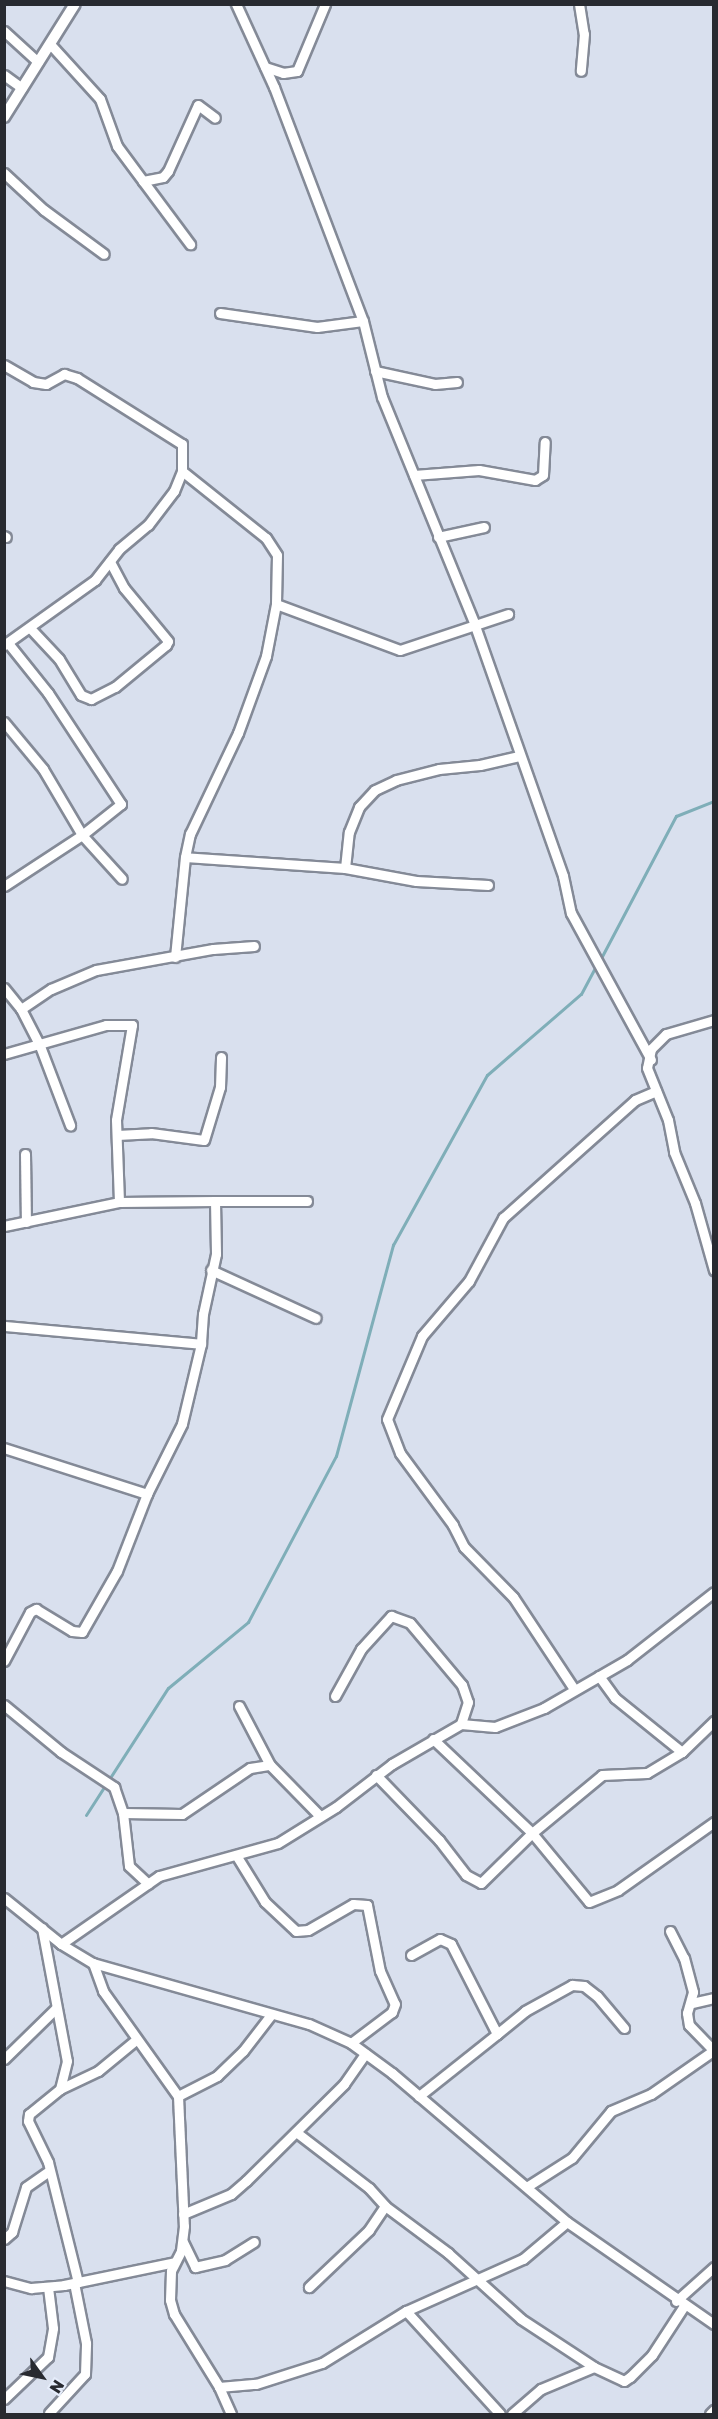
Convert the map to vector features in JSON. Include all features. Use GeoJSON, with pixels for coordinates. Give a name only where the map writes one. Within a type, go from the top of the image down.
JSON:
{"type":"FeatureCollection","features":[{"type":"Feature","properties":{"kind":"street"},"geometry":{"type":"LineString","coordinates":[[4,117],[75,4]]}},
{"type":"Feature","properties":{"kind":"street"},"geometry":{"type":"LineString","coordinates":[[237,4],[265,67],[363,321],[375,371],[438,537],[474,623],[563,876],[571,913],[651,1060]]}},
{"type":"Feature","properties":{"kind":"street"},"geometry":{"type":"LineString","coordinates":[[265,67],[283,73],[297,71],[325,4]]}},
{"type":"Feature","properties":{"kind":"street"},"geometry":{"type":"LineString","coordinates":[[579,4],[584,33],[581,71]]}},
{"type":"Feature","properties":{"kind":"street"},"geometry":{"type":"LineString","coordinates":[[4,31],[38,62]]}},
{"type":"Feature","properties":{"kind":"street"},"geometry":{"type":"LineString","coordinates":[[50,44],[100,99],[117,146],[190,244]]}},
{"type":"Feature","properties":{"kind":"street"},"geometry":{"type":"LineString","coordinates":[[4,75],[22,88]]}},
{"type":"Feature","properties":{"kind":"street"},"geometry":{"type":"LineString","coordinates":[[143,181],[163,177],[168,171],[198,105],[215,118]]}},
{"type":"Feature","properties":{"kind":"street"},"geometry":{"type":"LineString","coordinates":[[4,173],[44,210],[104,254]]}},
{"type":"Feature","properties":{"kind":"street"},"geometry":{"type":"LineString","coordinates":[[220,313],[317,327],[363,321]]}},
{"type":"Feature","properties":{"kind":"street"},"geometry":{"type":"LineString","coordinates":[[4,365],[33,382],[46,384],[64,374],[77,378],[182,444],[182,471],[174,491],[148,525],[95,580],[6,644],[48,693],[121,804],[82,835],[4,886]]}},
{"type":"Feature","properties":{"kind":"street"},"geometry":{"type":"LineString","coordinates":[[375,371],[435,384],[457,382]]}},
{"type":"Feature","properties":{"kind":"street"},"geometry":{"type":"LineString","coordinates":[[414,475],[479,470],[536,480],[543,475],[545,442]]}},
{"type":"Feature","properties":{"kind":"street"},"geometry":{"type":"LineString","coordinates":[[175,957],[185,857],[190,834],[238,733],[266,656],[276,604],[277,555],[266,538],[182,471]]}},
{"type":"Feature","properties":{"kind":"street"},"geometry":{"type":"LineString","coordinates":[[438,537],[484,527]]}},
{"type":"Feature","properties":{"kind":"street"},"geometry":{"type":"LineString","coordinates":[[30,628],[59,660],[81,695],[90,699],[115,687],[166,645],[168,641],[124,588],[110,562]]}},
{"type":"Feature","properties":{"kind":"street"},"geometry":{"type":"LineString","coordinates":[[276,604],[400,650],[474,623],[508,614]]}},
{"type":"Feature","properties":{"kind":"street"},"geometry":{"type":"LineString","coordinates":[[4,722],[42,769],[82,835],[122,879]]}},
{"type":"Feature","properties":{"kind":"street"},"geometry":{"type":"LineString","coordinates":[[345,868],[349,832],[359,807],[375,790],[396,780],[439,769],[480,765],[519,756]]}},
{"type":"Feature","properties":{"kind":"street"},"geometry":{"type":"LineString","coordinates":[[185,857],[345,868],[416,881],[488,885]]}},
{"type":"Feature","properties":{"kind":"street"},"geometry":{"type":"LineString","coordinates":[[21,1009],[51,989],[96,970],[254,946]]}},
{"type":"Feature","properties":{"kind":"street"},"geometry":{"type":"LineString","coordinates":[[4,988],[21,1009],[40,1046],[70,1125]]}},
{"type":"Feature","properties":{"kind":"street"},"geometry":{"type":"LineString","coordinates":[[714,1020],[666,1034],[651,1049],[651,1060],[647,1068],[668,1120],[674,1152],[695,1203],[714,1270]]}},
{"type":"Feature","properties":{"kind":"street"},"geometry":{"type":"LineString","coordinates":[[4,1054],[40,1046],[106,1025],[132,1025],[130,1054],[118,1091],[119,1202]]}},
{"type":"Feature","properties":{"kind":"street"},"geometry":{"type":"LineString","coordinates":[[117,1135],[151,1133],[204,1140],[220,1087],[221,1057]]}},
{"type":"Feature","properties":{"kind":"street"},"geometry":{"type":"LineString","coordinates":[[574,1689],[519,1606],[496,1576],[464,1547],[446,1515],[400,1453],[387,1419],[422,1336],[469,1281],[503,1218],[635,1100],[656,1090]]}},
{"type":"Feature","properties":{"kind":"street"},"geometry":{"type":"LineString","coordinates":[[25,1154],[26,1222]]}},
{"type":"Feature","properties":{"kind":"street"},"geometry":{"type":"LineString","coordinates":[[4,1661],[30,1612],[36,1609],[72,1631],[82,1632],[117,1571],[147,1494],[182,1424],[201,1344],[211,1270],[216,1254],[215,1201]]}},
{"type":"Feature","properties":{"kind":"street"},"geometry":{"type":"LineString","coordinates":[[4,1226],[119,1202],[307,1201]]}},
{"type":"Feature","properties":{"kind":"street"},"geometry":{"type":"LineString","coordinates":[[211,1270],[316,1318]]}},
{"type":"Feature","properties":{"kind":"street"},"geometry":{"type":"LineString","coordinates":[[4,1326],[201,1344]]}},
{"type":"Feature","properties":{"kind":"street"},"geometry":{"type":"LineString","coordinates":[[4,1448],[147,1494]]}},
{"type":"Feature","properties":{"kind":"street"},"geometry":{"type":"LineString","coordinates":[[61,1944],[86,1929],[148,1884],[172,1871],[278,1842],[320,1816],[376,1775],[461,1724],[495,1727],[544,1708],[653,1641],[714,1592]]}},
{"type":"Feature","properties":{"kind":"street"},"geometry":{"type":"LineString","coordinates":[[335,1696],[361,1649],[391,1616],[411,1623],[462,1685],[468,1702],[461,1724]]}},
{"type":"Feature","properties":{"kind":"street"},"geometry":{"type":"LineString","coordinates":[[599,1676],[615,1698],[682,1752]]}},
{"type":"Feature","properties":{"kind":"street"},"geometry":{"type":"LineString","coordinates":[[4,1705],[114,1787],[123,1813],[129,1866],[148,1884]]}},
{"type":"Feature","properties":{"kind":"street"},"geometry":{"type":"LineString","coordinates":[[239,1706],[270,1765],[320,1816]]}},
{"type":"Feature","properties":{"kind":"street"},"geometry":{"type":"LineString","coordinates":[[376,1775],[475,1881],[486,1882],[532,1833],[602,1775],[647,1773],[682,1752],[714,1721]]}},
{"type":"Feature","properties":{"kind":"street"},"geometry":{"type":"LineString","coordinates":[[434,1739],[532,1833],[590,1902],[618,1890],[714,1822]]}},
{"type":"Feature","properties":{"kind":"street"},"geometry":{"type":"LineString","coordinates":[[123,1813],[182,1814],[250,1768],[270,1765]]}},
{"type":"Feature","properties":{"kind":"street"},"geometry":{"type":"LineString","coordinates":[[236,1855],[265,1902],[296,1931],[308,1930],[353,1904],[367,1905],[380,1971],[395,2004],[392,2012],[351,2043]]}},
{"type":"Feature","properties":{"kind":"street"},"geometry":{"type":"LineString","coordinates":[[4,1898],[61,1944],[93,1963],[186,1988],[270,2016],[309,2024],[351,2043],[419,2096],[452,2127],[528,2186],[567,2222],[680,2304],[714,2324]]}},
{"type":"Feature","properties":{"kind":"street"},"geometry":{"type":"LineString","coordinates":[[42,1928],[67,2061],[60,2089]]}},
{"type":"Feature","properties":{"kind":"street"},"geometry":{"type":"LineString","coordinates":[[73,1952],[86,1929]]}},
{"type":"Feature","properties":{"kind":"street"},"geometry":{"type":"LineString","coordinates":[[528,2186],[572,2158],[611,2111],[651,2094],[713,2050],[689,2025],[687,2013],[692,2003],[684,1958],[670,1931]]}},
{"type":"Feature","properties":{"kind":"street"},"geometry":{"type":"LineString","coordinates":[[411,1955],[440,1939],[451,1944],[497,2034]]}},
{"type":"Feature","properties":{"kind":"street"},"geometry":{"type":"LineString","coordinates":[[93,1963],[103,1991],[178,2096],[183,2242],[168,2284],[174,2314],[219,2387],[231,2415]]}},
{"type":"Feature","properties":{"kind":"street"},"geometry":{"type":"LineString","coordinates":[[419,2096],[525,2011],[572,1985],[584,1986],[597,1996],[624,2028]]}},
{"type":"Feature","properties":{"kind":"street"},"geometry":{"type":"LineString","coordinates":[[692,2003],[714,1998]]}},
{"type":"Feature","properties":{"kind":"street"},"geometry":{"type":"LineString","coordinates":[[4,2059],[56,2008]]}},
{"type":"Feature","properties":{"kind":"street"},"geometry":{"type":"LineString","coordinates":[[178,2096],[217,2076],[243,2051],[270,2016]]}},
{"type":"Feature","properties":{"kind":"street"},"geometry":{"type":"LineString","coordinates":[[50,2413],[85,2374],[86,2343],[76,2283],[49,2171],[31,2131],[28,2114],[60,2089],[98,2071],[137,2039]]}},
{"type":"Feature","properties":{"kind":"street"},"geometry":{"type":"LineString","coordinates":[[183,2214],[231,2193],[344,2084],[365,2054]]}},
{"type":"Feature","properties":{"kind":"street"},"geometry":{"type":"LineString","coordinates":[[296,2132],[369,2188],[385,2206],[478,2278],[521,2319],[594,2367],[624,2380],[652,2355],[680,2304],[714,2267]]}},
{"type":"Feature","properties":{"kind":"street"},"geometry":{"type":"LineString","coordinates":[[4,2238],[12,2232],[26,2187],[49,2171]]}},
{"type":"Feature","properties":{"kind":"street"},"geometry":{"type":"LineString","coordinates":[[309,2288],[369,2230],[385,2206]]}},
{"type":"Feature","properties":{"kind":"street"},"geometry":{"type":"LineString","coordinates":[[219,2387],[256,2384],[322,2363],[406,2311],[452,2293],[478,2278],[523,2259],[567,2222]]}},
{"type":"Feature","properties":{"kind":"street"},"geometry":{"type":"LineString","coordinates":[[183,2242],[195,2267],[225,2260],[254,2242]]}},
{"type":"Feature","properties":{"kind":"street"},"geometry":{"type":"LineString","coordinates":[[4,2281],[31,2289],[76,2283],[175,2262]]}},
{"type":"Feature","properties":{"kind":"street"},"geometry":{"type":"LineString","coordinates":[[4,2399],[44,2363],[53,2345],[48,2287]]}},
{"type":"Feature","properties":{"kind":"street"},"geometry":{"type":"LineString","coordinates":[[406,2311],[500,2415]]}},
{"type":"Feature","properties":{"kind":"street"},"geometry":{"type":"LineString","coordinates":[[512,2415],[541,2389],[594,2367]]}},
{"type":"Feature","properties":{"kind":"street"},"geometry":{"type":"LineString","coordinates":[[710,2415],[714,2410]]}},
{"type":"Feature","properties":{"kind":"waterway"},"geometry":{"type":"LineString","coordinates":[[600,960],[676,816],[714,801]]}},
{"type":"Feature","properties":{"kind":"waterway"},"geometry":{"type":"LineString","coordinates":[[86,1815],[168,1688],[248,1622],[336,1456],[393,1245],[487,1075],[581,994],[596,966]]}}]}
